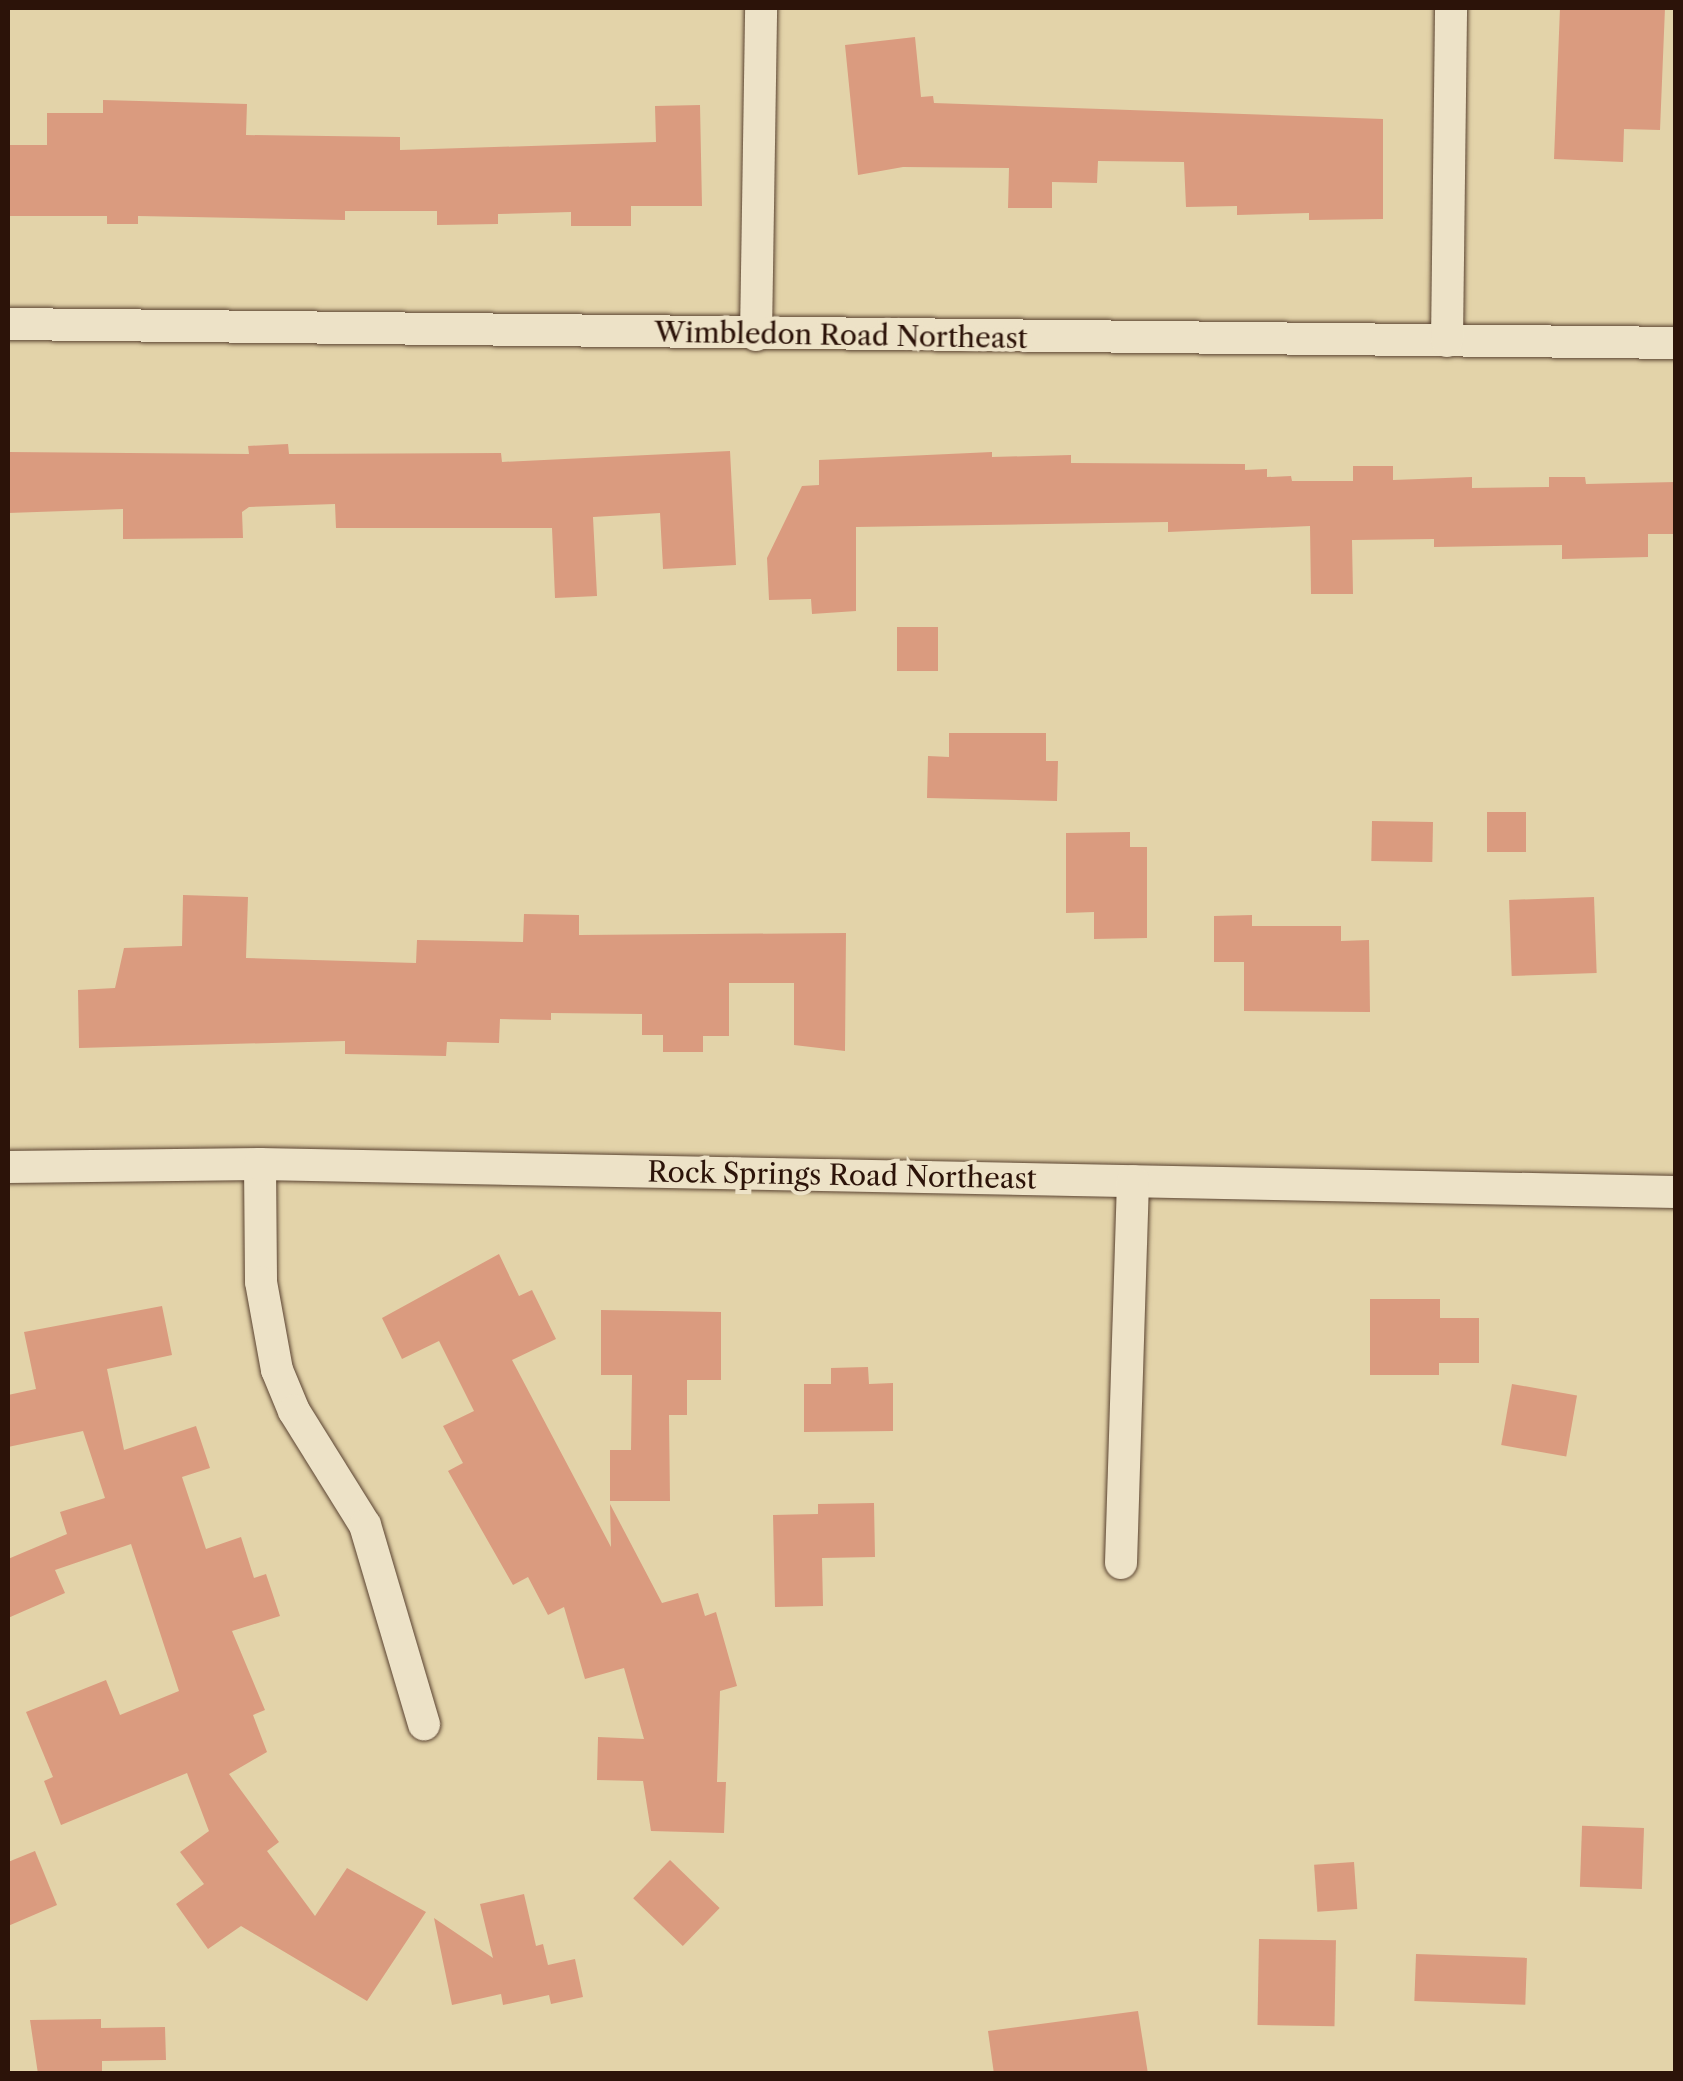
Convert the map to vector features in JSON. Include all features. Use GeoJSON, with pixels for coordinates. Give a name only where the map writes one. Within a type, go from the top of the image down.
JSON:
{"type":"FeatureCollection","features":[{"type":"Feature","properties":{"kind":"street"},"geometry":{"type":"LineString","coordinates":[[756,335],[761,8]]}},
{"type":"Feature","properties":{"kind":"street"},"geometry":{"type":"LineString","coordinates":[[1447,341],[1451,8]]}},
{"type":"Feature","properties":{"kind":"street","name":"Wimbledon Road Northeast"},"geometry":{"type":"LineString","coordinates":[[8,324],[1676,343]]}},
{"type":"Feature","properties":{"kind":"street"},"geometry":{"type":"LineString","coordinates":[[260,1164],[261,1282],[277,1370],[294,1410],[364,1525],[424,1724]]}},
{"type":"Feature","properties":{"kind":"street","name":"Rock Springs Road Northeast"},"geometry":{"type":"LineString","coordinates":[[8,1167],[260,1164],[1676,1192]]}},
{"type":"Feature","properties":{"kind":"street"},"geometry":{"type":"LineString","coordinates":[[1121,1563],[1134,1181]]}},
{"type":"Feature","properties":{"kind":"building"},"geometry":{"type":"Polygon","coordinates":[[[1560,8],[1665,8],[1660,130],[1624,129],[1623,162],[1554,159],[1560,8]]]}},
{"type":"Feature","properties":{"kind":"building"},"geometry":{"type":"Polygon","coordinates":[[[915,37],[921,97],[933,96],[934,103],[1383,119],[1383,219],[1309,220],[1309,213],[1237,215],[1237,206],[1186,207],[1184,162],[1098,161],[1097,183],[1052,182],[1052,208],[1008,208],[1009,168],[903,167],[858,175],[845,45],[915,37]]]}},
{"type":"Feature","properties":{"kind":"building"},"geometry":{"type":"Polygon","coordinates":[[[103,100],[247,104],[246,135],[400,137],[400,150],[656,142],[655,106],[700,105],[702,206],[631,206],[631,226],[571,226],[571,212],[498,214],[498,224],[437,225],[437,211],[345,211],[345,220],[138,216],[138,224],[107,224],[107,216],[8,216],[8,145],[47,145],[47,113],[103,113],[103,100]]]}},
{"type":"Feature","properties":{"kind":"building"},"geometry":{"type":"Polygon","coordinates":[[[288,444],[289,454],[501,453],[502,462],[730,451],[736,565],[663,569],[660,513],[593,517],[597,596],[555,598],[552,528],[336,528],[335,504],[249,507],[242,512],[243,538],[123,539],[123,509],[8,513],[8,452],[249,454],[248,446],[288,444]]]}},
{"type":"Feature","properties":{"kind":"building"},"geometry":{"type":"Polygon","coordinates":[[[992,452],[992,457],[1071,455],[1071,463],[1245,464],[1245,470],[1267,469],[1267,477],[1291,476],[1292,481],[1353,481],[1353,466],[1393,466],[1393,480],[1472,477],[1472,488],[1549,487],[1549,477],[1585,477],[1586,484],[1676,482],[1676,534],[1648,534],[1648,557],[1562,559],[1562,545],[1434,547],[1434,539],[1352,540],[1353,594],[1311,594],[1310,526],[1168,532],[1168,522],[856,527],[856,611],[812,614],[811,599],[769,600],[767,558],[802,486],[819,485],[819,460],[992,452]]]}},
{"type":"Feature","properties":{"kind":"building"},"geometry":{"type":"Polygon","coordinates":[[[897,627],[938,627],[938,671],[897,671],[897,627]]]}},
{"type":"Feature","properties":{"kind":"building"},"geometry":{"type":"Polygon","coordinates":[[[949,733],[1046,733],[1046,761],[1058,761],[1057,801],[927,798],[928,756],[949,757],[949,733]]]}},
{"type":"Feature","properties":{"kind":"building"},"geometry":{"type":"Polygon","coordinates":[[[1487,812],[1526,812],[1526,852],[1487,852],[1487,812]]]}},
{"type":"Feature","properties":{"kind":"building"},"geometry":{"type":"Polygon","coordinates":[[[1372,821],[1433,822],[1432,862],[1371,861],[1372,821]]]}},
{"type":"Feature","properties":{"kind":"building"},"geometry":{"type":"Polygon","coordinates":[[[1130,832],[1130,847],[1147,847],[1147,938],[1094,939],[1094,912],[1066,913],[1066,833],[1130,832]]]}},
{"type":"Feature","properties":{"kind":"building"},"geometry":{"type":"Polygon","coordinates":[[[183,895],[248,897],[246,958],[416,963],[417,940],[523,942],[524,914],[579,915],[579,935],[846,933],[845,1051],[794,1045],[794,983],[729,983],[729,1036],[703,1036],[703,1052],[663,1052],[663,1035],[642,1035],[642,1014],[551,1013],[551,1020],[500,1019],[499,1043],[447,1042],[446,1056],[345,1054],[345,1041],[79,1048],[78,990],[115,988],[124,948],[182,946],[183,895]]]}},
{"type":"Feature","properties":{"kind":"building"},"geometry":{"type":"Polygon","coordinates":[[[1594,897],[1597,973],[1512,976],[1509,900],[1594,897]]]}},
{"type":"Feature","properties":{"kind":"building"},"geometry":{"type":"Polygon","coordinates":[[[1252,915],[1252,926],[1341,926],[1341,941],[1369,940],[1370,1012],[1244,1011],[1244,962],[1214,962],[1214,916],[1252,915]]]}},
{"type":"Feature","properties":{"kind":"building"},"geometry":{"type":"Polygon","coordinates":[[[499,1254],[519,1296],[532,1290],[556,1339],[512,1360],[611,1547],[610,1504],[662,1603],[698,1593],[705,1616],[716,1612],[737,1686],[720,1691],[717,1782],[726,1782],[724,1833],[651,1831],[643,1781],[597,1780],[598,1737],[644,1739],[624,1668],[585,1679],[564,1607],[548,1615],[528,1577],[513,1585],[448,1471],[463,1463],[443,1426],[474,1411],[439,1341],[402,1359],[382,1318],[499,1254]]]}},
{"type":"Feature","properties":{"kind":"building"},"geometry":{"type":"Polygon","coordinates":[[[1370,1299],[1440,1299],[1440,1318],[1479,1318],[1479,1363],[1439,1363],[1439,1375],[1370,1375],[1370,1299]]]}},
{"type":"Feature","properties":{"kind":"building"},"geometry":{"type":"Polygon","coordinates":[[[162,1306],[172,1355],[107,1369],[124,1450],[196,1426],[210,1468],[182,1477],[206,1549],[241,1537],[254,1578],[266,1574],[280,1616],[232,1631],[265,1710],[253,1715],[267,1752],[229,1774],[279,1842],[267,1851],[315,1916],[347,1868],[426,1912],[367,2001],[241,1926],[208,1949],[176,1904],[204,1884],[180,1852],[209,1831],[187,1773],[61,1825],[44,1781],[53,1777],[26,1712],[106,1680],[120,1715],[179,1691],[131,1544],[55,1570],[65,1593],[8,1618],[8,1559],[67,1534],[60,1512],[105,1498],[83,1431],[8,1447],[8,1395],[36,1389],[24,1332],[162,1306]]]}},
{"type":"Feature","properties":{"kind":"building"},"geometry":{"type":"Polygon","coordinates":[[[601,1310],[721,1312],[721,1380],[687,1380],[687,1415],[669,1415],[670,1501],[610,1501],[610,1450],[631,1450],[632,1375],[601,1375],[601,1310]]]}},
{"type":"Feature","properties":{"kind":"building"},"geometry":{"type":"Polygon","coordinates":[[[868,1367],[869,1384],[893,1383],[893,1431],[804,1432],[804,1384],[831,1384],[831,1368],[868,1367]]]}},
{"type":"Feature","properties":{"kind":"building"},"geometry":{"type":"Polygon","coordinates":[[[1512,1384],[1577,1395],[1566,1457],[1501,1445],[1512,1384]]]}},
{"type":"Feature","properties":{"kind":"building"},"geometry":{"type":"Polygon","coordinates":[[[874,1503],[875,1557],[822,1558],[823,1606],[775,1607],[773,1515],[818,1514],[818,1504],[874,1503]]]}},
{"type":"Feature","properties":{"kind":"building"},"geometry":{"type":"Polygon","coordinates":[[[1582,1826],[1644,1828],[1642,1889],[1580,1887],[1582,1826]]]}},
{"type":"Feature","properties":{"kind":"building"},"geometry":{"type":"Polygon","coordinates":[[[35,1851],[57,1905],[8,1926],[8,1862],[35,1851]]]}},
{"type":"Feature","properties":{"kind":"building"},"geometry":{"type":"Polygon","coordinates":[[[670,1860],[720,1908],[683,1946],[633,1898],[670,1860]]]}},
{"type":"Feature","properties":{"kind":"building"},"geometry":{"type":"Polygon","coordinates":[[[1354,1862],[1357,1909],[1317,1912],[1314,1865],[1354,1862]]]}},
{"type":"Feature","properties":{"kind":"building"},"geometry":{"type":"Polygon","coordinates":[[[524,1894],[536,1946],[543,1944],[548,1965],[575,1959],[583,1997],[551,2004],[549,1995],[503,2005],[501,1994],[452,2005],[434,1918],[493,1958],[480,1904],[524,1894]]]}},
{"type":"Feature","properties":{"kind":"building"},"geometry":{"type":"Polygon","coordinates":[[[1259,1939],[1336,1940],[1334,2026],[1257,2025],[1259,1939]]]}},
{"type":"Feature","properties":{"kind":"building"},"geometry":{"type":"Polygon","coordinates":[[[1416,1954],[1527,1958],[1525,2005],[1414,2001],[1416,1954]]]}},
{"type":"Feature","properties":{"kind":"building"},"geometry":{"type":"Polygon","coordinates":[[[1138,2011],[1148,2074],[994,2074],[988,2031],[1138,2011]]]}},
{"type":"Feature","properties":{"kind":"building"},"geometry":{"type":"Polygon","coordinates":[[[101,2019],[101,2028],[165,2027],[166,2060],[102,2061],[102,2071],[38,2074],[30,2020],[101,2019]]]}}]}
